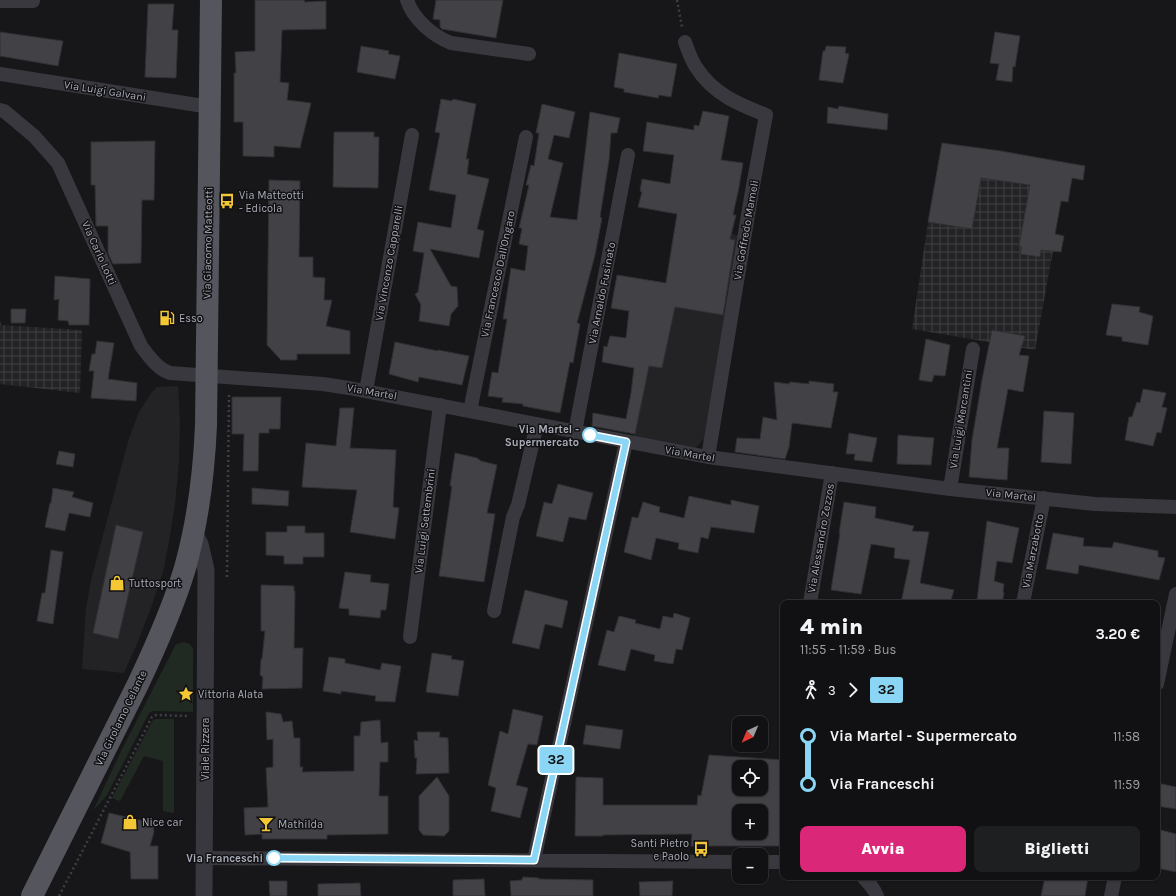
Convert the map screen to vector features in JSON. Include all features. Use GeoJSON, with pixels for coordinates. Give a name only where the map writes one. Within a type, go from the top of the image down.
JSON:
{"type":"FeatureCollection","features":[{"type":"Feature","properties":{"kind":"main road","name":"Via Giacomo Matteotti"},"geometry":{"type":"LineString","coordinates":[[194,533],[205,447],[211,0]]}},
{"type":"Feature","properties":{"kind":"main road","name":"Via Girolamo Celante"},"geometry":{"type":"LineString","coordinates":[[32,896],[153,653],[175,598],[194,533]]}},
{"type":"Feature","properties":{"kind":"street"},"geometry":{"type":"LineString","coordinates":[[0,1],[33,0]]}},
{"type":"Feature","properties":{"kind":"street"},"geometry":{"type":"LineString","coordinates":[[407,0],[417,18],[433,33],[451,43],[529,54]]}},
{"type":"Feature","properties":{"kind":"street","name":"Via Goffredo Mameli"},"geometry":{"type":"LineString","coordinates":[[685,42],[695,67],[713,88],[738,104],[766,115],[708,458]]}},
{"type":"Feature","properties":{"kind":"street","name":"Via Luigi Galvani"},"geometry":{"type":"LineString","coordinates":[[0,74],[210,107]]}},
{"type":"Feature","properties":{"kind":"street","name":"Via Carlo Lotti"},"geometry":{"type":"LineString","coordinates":[[0,110],[4,111],[34,136],[58,163],[141,346],[163,370],[170,373],[207,376]]}},
{"type":"Feature","properties":{"kind":"street","name":"Via Vincenzo Capparelli"},"geometry":{"type":"LineString","coordinates":[[366,391],[412,135]]}},
{"type":"Feature","properties":{"kind":"street","name":"Via Francesco Dall'Ongaro"},"geometry":{"type":"LineString","coordinates":[[470,411],[526,137]]}},
{"type":"Feature","properties":{"kind":"street","name":"Via Arnaldo Fusinato"},"geometry":{"type":"LineString","coordinates":[[575,432],[628,155]]}},
{"type":"Feature","properties":{"kind":"street","name":"Via Luigi Mercantini"},"geometry":{"type":"LineString","coordinates":[[950,489],[973,349]]}},
{"type":"Feature","properties":{"kind":"street","name":"Via Martel"},"geometry":{"type":"LineString","coordinates":[[207,376],[323,384],[366,391],[708,458],[950,489],[1095,504],[1176,507]]}},
{"type":"Feature","properties":{"kind":"street","name":"Via Luigi Settembrini"},"geometry":{"type":"LineString","coordinates":[[410,637],[440,405]]}},
{"type":"Feature","properties":{"kind":"street"},"geometry":{"type":"LineString","coordinates":[[494,611],[513,517],[518,504],[537,424]]}},
{"type":"Feature","properties":{"kind":"street"},"geometry":{"type":"LineString","coordinates":[[534,860],[626,442]]}},
{"type":"Feature","properties":{"kind":"street","name":"Via Alessandro Zezzos"},"geometry":{"type":"LineString","coordinates":[[811,600],[832,473]]}},
{"type":"Feature","properties":{"kind":"street","name":"Via Marzabotto"},"geometry":{"type":"LineString","coordinates":[[1024,600],[1044,498]]}},
{"type":"Feature","properties":{"kind":"street","name":"Viale Rizzera"},"geometry":{"type":"LineString","coordinates":[[194,533],[200,544],[206,570],[204,896]]}},
{"type":"Feature","properties":{"kind":"street"},"geometry":{"type":"LineString","coordinates":[[1160,667],[1176,594]]}},
{"type":"Feature","properties":{"kind":"street"},"geometry":{"type":"LineString","coordinates":[[205,858],[732,862]]}},
{"type":"Feature","properties":{"kind":"street"},"geometry":{"type":"LineString","coordinates":[[768,862],[780,862]]}},
{"type":"Feature","properties":{"kind":"street"},"geometry":{"type":"LineString","coordinates":[[867,880],[877,896]]}},
{"type":"Feature","properties":{"kind":"street"},"geometry":{"type":"LineString","coordinates":[[1111,896],[1114,880]]}},
{"type":"Feature","properties":{"kind":"path"},"geometry":{"type":"LineString","coordinates":[[677,0],[685,42]]}},
{"type":"Feature","properties":{"kind":"path"},"geometry":{"type":"LineString","coordinates":[[227,577],[229,392]]}},
{"type":"Feature","properties":{"kind":"path"},"geometry":{"type":"LineString","coordinates":[[59,896],[152,717],[156,715],[196,716]]}},
{"type":"Feature","properties":{"kind":"shaded area"},"geometry":{"type":"Polygon","coordinates":[[[942,143],[1001,151],[1063,183],[1053,251],[1035,350],[912,329],[928,222],[942,143]]]}},
{"type":"Feature","properties":{"kind":"shaded area"},"geometry":{"type":"Polygon","coordinates":[[[674,230],[704,236],[728,233],[741,236],[704,438],[698,446],[692,449],[634,437],[664,291],[674,230]]]}},
{"type":"Feature","properties":{"kind":"shaded area"},"geometry":{"type":"Polygon","coordinates":[[[0,321],[1,325],[82,330],[80,393],[0,384],[0,321]]]}},
{"type":"Feature","properties":{"kind":"shaded area"},"geometry":{"type":"Polygon","coordinates":[[[178,386],[180,420],[179,462],[175,504],[163,572],[151,608],[124,673],[82,669],[86,607],[92,576],[129,438],[139,412],[151,393],[157,387],[178,386]]]}},
{"type":"Feature","properties":{"kind":"shaded area"},"geometry":{"type":"Polygon","coordinates":[[[184,642],[190,644],[193,649],[193,712],[154,711],[149,713],[107,795],[93,811],[121,751],[175,646],[184,642]]]}},
{"type":"Feature","properties":{"kind":"shaded area"},"geometry":{"type":"Polygon","coordinates":[[[174,719],[174,813],[163,811],[163,761],[144,756],[120,801],[112,798],[153,720],[174,719]]]}},
{"type":"Feature","properties":{"kind":"building"},"geometry":{"type":"Polygon","coordinates":[[[255,0],[304,0],[305,2],[326,1],[326,29],[282,30],[280,82],[289,83],[287,100],[311,103],[300,148],[274,146],[274,157],[243,156],[243,122],[234,122],[234,73],[236,73],[235,52],[255,51],[255,0]]]}},
{"type":"Feature","properties":{"kind":"building"},"geometry":{"type":"Polygon","coordinates":[[[436,0],[503,0],[496,38],[442,29],[440,27],[440,20],[433,19],[436,0]]]}},
{"type":"Feature","properties":{"kind":"building"},"geometry":{"type":"Polygon","coordinates":[[[148,4],[174,4],[172,30],[178,30],[176,78],[145,77],[148,4]]]}},
{"type":"Feature","properties":{"kind":"building"},"geometry":{"type":"Polygon","coordinates":[[[0,32],[63,41],[58,66],[0,56],[0,32]]]}},
{"type":"Feature","properties":{"kind":"building"},"geometry":{"type":"Polygon","coordinates":[[[995,32],[1020,36],[1015,67],[1013,66],[1012,82],[996,80],[999,64],[990,63],[995,32]]]}},
{"type":"Feature","properties":{"kind":"building"},"geometry":{"type":"Polygon","coordinates":[[[361,46],[389,51],[388,54],[400,56],[395,79],[357,72],[361,46]]]}},
{"type":"Feature","properties":{"kind":"building"},"geometry":{"type":"Polygon","coordinates":[[[826,46],[846,47],[845,53],[849,54],[843,83],[819,80],[823,51],[825,51],[826,46]]]}},
{"type":"Feature","properties":{"kind":"building"},"geometry":{"type":"Polygon","coordinates":[[[619,53],[677,64],[671,97],[659,95],[658,98],[624,92],[624,89],[614,87],[619,53]]]}},
{"type":"Feature","properties":{"kind":"building"},"geometry":{"type":"Polygon","coordinates":[[[441,99],[452,101],[453,99],[476,104],[466,159],[469,159],[467,174],[489,179],[477,229],[484,231],[479,258],[430,249],[451,286],[457,287],[458,306],[451,314],[449,326],[419,321],[421,305],[415,294],[418,292],[424,253],[413,251],[418,222],[451,228],[456,195],[429,190],[440,133],[435,132],[441,99]]]}},
{"type":"Feature","properties":{"kind":"building"},"geometry":{"type":"Polygon","coordinates":[[[542,104],[575,112],[569,138],[554,135],[548,159],[563,163],[550,217],[577,220],[590,112],[620,118],[617,133],[611,133],[609,160],[600,217],[602,218],[595,255],[577,323],[580,324],[573,363],[570,362],[560,413],[523,406],[523,404],[502,402],[503,398],[488,396],[492,372],[498,373],[507,319],[503,319],[511,268],[525,271],[528,246],[519,244],[522,228],[519,228],[529,185],[526,185],[531,165],[534,166],[539,133],[536,133],[542,104]]]}},
{"type":"Feature","properties":{"kind":"building"},"geometry":{"type":"Polygon","coordinates":[[[839,106],[888,114],[887,130],[827,123],[828,107],[838,109],[839,106]]]}},
{"type":"Feature","properties":{"kind":"building"},"geometry":{"type":"Polygon","coordinates":[[[703,111],[729,116],[721,160],[743,163],[733,215],[736,215],[730,239],[735,240],[723,315],[675,307],[662,368],[649,366],[635,434],[592,426],[593,413],[626,419],[631,393],[634,368],[602,362],[604,346],[607,347],[610,336],[626,338],[629,311],[611,308],[617,275],[666,283],[677,214],[638,207],[642,192],[640,191],[642,179],[670,184],[674,155],[643,151],[647,122],[694,130],[694,125],[699,126],[703,111]]]}},
{"type":"Feature","properties":{"kind":"building"},"geometry":{"type":"Polygon","coordinates":[[[334,132],[374,132],[374,137],[379,137],[378,188],[333,187],[334,132]]]}},
{"type":"Feature","properties":{"kind":"building"},"geometry":{"type":"Polygon","coordinates":[[[155,141],[154,200],[142,200],[141,263],[113,264],[108,253],[108,226],[96,226],[95,185],[91,185],[91,142],[155,141]]]}},
{"type":"Feature","properties":{"kind":"building"},"geometry":{"type":"Polygon","coordinates":[[[942,143],[1001,151],[1085,166],[1083,180],[1072,178],[1068,202],[1061,201],[1055,234],[1064,236],[1061,252],[1041,250],[1040,257],[1020,254],[1022,247],[1019,246],[1030,185],[981,178],[972,229],[928,222],[942,143]]]}},
{"type":"Feature","properties":{"kind":"building"},"geometry":{"type":"Polygon","coordinates":[[[269,180],[300,181],[299,257],[313,257],[313,277],[325,278],[324,300],[332,300],[326,326],[350,331],[350,354],[297,354],[297,360],[281,360],[267,345],[269,180]]]}},
{"type":"Feature","properties":{"kind":"building"},"geometry":{"type":"Polygon","coordinates":[[[55,276],[90,279],[89,325],[69,325],[68,321],[58,320],[59,299],[54,300],[55,276]]]}},
{"type":"Feature","properties":{"kind":"building"},"geometry":{"type":"Polygon","coordinates":[[[1112,304],[1140,307],[1139,312],[1153,316],[1148,345],[1122,341],[1122,337],[1106,335],[1112,304]]]}},
{"type":"Feature","properties":{"kind":"building"},"geometry":{"type":"Polygon","coordinates":[[[11,309],[26,309],[25,323],[11,323],[11,309]]]}},
{"type":"Feature","properties":{"kind":"building"},"geometry":{"type":"Polygon","coordinates":[[[992,330],[1025,336],[1019,355],[1029,356],[1023,392],[1008,389],[997,448],[1009,448],[1007,480],[969,477],[972,440],[992,330]]]}},
{"type":"Feature","properties":{"kind":"building"},"geometry":{"type":"Polygon","coordinates":[[[926,339],[950,345],[945,376],[934,375],[932,382],[919,380],[926,339]]]}},
{"type":"Feature","properties":{"kind":"building"},"geometry":{"type":"Polygon","coordinates":[[[97,341],[114,343],[108,379],[137,383],[136,401],[91,398],[94,371],[89,371],[92,354],[95,354],[97,341]]]}},
{"type":"Feature","properties":{"kind":"building"},"geometry":{"type":"Polygon","coordinates":[[[395,342],[469,356],[462,385],[419,377],[418,382],[389,374],[395,342]]]}},
{"type":"Feature","properties":{"kind":"building"},"geometry":{"type":"Polygon","coordinates":[[[809,381],[834,384],[833,392],[838,392],[831,428],[792,423],[789,447],[785,459],[735,452],[737,438],[760,439],[763,417],[777,420],[774,382],[809,384],[809,381]]]}},
{"type":"Feature","properties":{"kind":"building"},"geometry":{"type":"Polygon","coordinates":[[[1143,389],[1166,393],[1162,407],[1167,408],[1161,433],[1157,432],[1153,446],[1125,440],[1129,417],[1132,417],[1137,402],[1140,403],[1143,389]]]}},
{"type":"Feature","properties":{"kind":"building"},"geometry":{"type":"Polygon","coordinates":[[[232,397],[281,397],[280,429],[269,429],[269,433],[259,433],[258,471],[243,471],[244,434],[232,434],[232,397]]]}},
{"type":"Feature","properties":{"kind":"building"},"geometry":{"type":"Polygon","coordinates":[[[340,408],[354,408],[350,448],[396,450],[393,507],[399,508],[395,539],[350,532],[357,490],[302,487],[306,443],[336,446],[340,408]]]}},
{"type":"Feature","properties":{"kind":"building"},"geometry":{"type":"Polygon","coordinates":[[[1044,411],[1074,413],[1071,464],[1041,462],[1044,411]]]}},
{"type":"Feature","properties":{"kind":"building"},"geometry":{"type":"Polygon","coordinates":[[[849,433],[877,438],[872,462],[854,460],[855,454],[846,454],[849,433]]]}},
{"type":"Feature","properties":{"kind":"building"},"geometry":{"type":"Polygon","coordinates":[[[898,435],[934,438],[931,465],[897,464],[898,435]]]}},
{"type":"Feature","properties":{"kind":"building"},"geometry":{"type":"Polygon","coordinates":[[[59,451],[75,454],[73,467],[56,464],[59,451]]]}},
{"type":"Feature","properties":{"kind":"building"},"geometry":{"type":"Polygon","coordinates":[[[455,453],[477,458],[481,461],[497,465],[487,513],[495,514],[484,582],[439,576],[452,486],[450,486],[455,453]]]}},
{"type":"Feature","properties":{"kind":"building"},"geometry":{"type":"Polygon","coordinates":[[[558,484],[593,493],[586,520],[569,517],[563,542],[536,536],[544,502],[552,504],[558,484]]]}},
{"type":"Feature","properties":{"kind":"building"},"geometry":{"type":"Polygon","coordinates":[[[53,488],[74,492],[72,497],[93,503],[90,517],[69,513],[65,531],[45,527],[53,488]]]}},
{"type":"Feature","properties":{"kind":"building"},"geometry":{"type":"Polygon","coordinates":[[[252,488],[289,491],[288,506],[252,504],[252,488]]]}},
{"type":"Feature","properties":{"kind":"building"},"geometry":{"type":"Polygon","coordinates":[[[689,496],[731,505],[731,500],[759,506],[754,533],[711,527],[708,539],[701,537],[698,553],[678,549],[679,543],[656,538],[651,560],[624,552],[632,517],[638,518],[643,502],[660,507],[659,512],[684,518],[689,496]]]}},
{"type":"Feature","properties":{"kind":"building"},"geometry":{"type":"Polygon","coordinates":[[[844,502],[876,507],[875,518],[914,526],[912,531],[929,532],[920,583],[954,590],[951,600],[902,600],[910,560],[894,558],[895,548],[871,544],[861,594],[831,590],[844,502]]]}},
{"type":"Feature","properties":{"kind":"building"},"geometry":{"type":"Polygon","coordinates":[[[987,521],[1019,528],[1012,563],[997,561],[994,581],[1004,584],[1003,600],[977,600],[987,521]]]}},
{"type":"Feature","properties":{"kind":"building","name":"Tuttosport"},"geometry":{"type":"Polygon","coordinates":[[[116,525],[143,532],[118,639],[93,633],[116,525]]]}},
{"type":"Feature","properties":{"kind":"building"},"geometry":{"type":"Polygon","coordinates":[[[287,526],[305,526],[305,533],[324,533],[324,557],[303,557],[303,564],[284,564],[284,556],[266,555],[266,532],[287,532],[287,526]]]}},
{"type":"Feature","properties":{"kind":"building"},"geometry":{"type":"Polygon","coordinates":[[[1053,533],[1084,538],[1083,546],[1112,548],[1114,542],[1158,551],[1158,557],[1165,558],[1159,580],[1079,565],[1078,574],[1046,569],[1053,533]]]}},
{"type":"Feature","properties":{"kind":"building"},"geometry":{"type":"Polygon","coordinates":[[[51,550],[63,552],[53,624],[37,621],[42,593],[45,593],[51,550]]]}},
{"type":"Feature","properties":{"kind":"building"},"geometry":{"type":"Polygon","coordinates":[[[345,572],[371,575],[370,582],[389,584],[386,610],[381,610],[380,618],[349,615],[349,609],[339,608],[345,572]]]}},
{"type":"Feature","properties":{"kind":"building"},"geometry":{"type":"Polygon","coordinates":[[[261,585],[294,586],[294,648],[303,648],[302,688],[262,689],[263,677],[260,675],[265,631],[261,631],[261,585]]]}},
{"type":"Feature","properties":{"kind":"building"},"geometry":{"type":"Polygon","coordinates":[[[525,590],[568,601],[562,628],[545,624],[539,649],[512,643],[525,590]]]}},
{"type":"Feature","properties":{"kind":"building"},"geometry":{"type":"Polygon","coordinates":[[[674,613],[690,618],[682,650],[676,649],[673,664],[654,661],[655,655],[631,649],[625,671],[598,665],[607,630],[614,632],[619,616],[636,620],[635,623],[660,629],[663,616],[673,618],[674,613]]]}},
{"type":"Feature","properties":{"kind":"building"},"geometry":{"type":"Polygon","coordinates":[[[432,653],[452,656],[451,659],[464,661],[458,696],[426,692],[432,653]]]}},
{"type":"Feature","properties":{"kind":"building"},"geometry":{"type":"Polygon","coordinates":[[[329,657],[345,659],[345,663],[380,670],[382,663],[401,666],[395,702],[375,701],[376,696],[341,691],[341,694],[323,691],[329,657]]]}},
{"type":"Feature","properties":{"kind":"building"},"geometry":{"type":"Polygon","coordinates":[[[513,709],[543,716],[537,745],[528,744],[516,785],[528,788],[520,818],[491,811],[496,788],[488,785],[500,731],[508,734],[513,709]]]}},
{"type":"Feature","properties":{"kind":"building"},"geometry":{"type":"Polygon","coordinates":[[[266,712],[281,714],[283,722],[292,721],[294,738],[300,738],[300,767],[303,767],[302,772],[354,771],[354,736],[360,736],[361,722],[380,720],[381,743],[388,742],[388,762],[380,762],[379,796],[388,796],[388,834],[327,835],[327,839],[262,839],[262,834],[245,835],[244,808],[268,807],[266,768],[273,767],[273,739],[267,740],[266,712]]]}},
{"type":"Feature","properties":{"kind":"building"},"geometry":{"type":"Polygon","coordinates":[[[586,725],[623,730],[620,749],[583,744],[586,725]]]}},
{"type":"Feature","properties":{"kind":"building"},"geometry":{"type":"Polygon","coordinates":[[[417,732],[440,732],[439,737],[448,738],[449,773],[416,774],[417,758],[415,758],[414,740],[418,741],[417,732]]]}},
{"type":"Feature","properties":{"kind":"building"},"geometry":{"type":"Polygon","coordinates":[[[709,755],[780,760],[780,846],[691,846],[692,834],[575,836],[576,777],[603,778],[603,805],[697,805],[698,795],[701,796],[709,755]]]}},
{"type":"Feature","properties":{"kind":"building"},"geometry":{"type":"Polygon","coordinates":[[[437,777],[449,796],[449,831],[444,836],[423,835],[419,830],[419,796],[437,777]]]}},
{"type":"Feature","properties":{"kind":"building"},"geometry":{"type":"Polygon","coordinates":[[[1160,784],[1176,787],[1176,809],[1160,806],[1160,784]]]}},
{"type":"Feature","properties":{"kind":"building"},"geometry":{"type":"Polygon","coordinates":[[[109,813],[153,823],[154,832],[150,846],[158,846],[158,879],[131,879],[130,852],[101,843],[109,813]]]}},
{"type":"Feature","properties":{"kind":"building"},"geometry":{"type":"Polygon","coordinates":[[[1160,830],[1176,834],[1176,872],[1160,869],[1160,830]]]}},
{"type":"Feature","properties":{"kind":"building"},"geometry":{"type":"Polygon","coordinates":[[[523,877],[539,879],[593,880],[593,896],[511,896],[510,881],[522,880],[523,877]]]}},
{"type":"Feature","properties":{"kind":"building"},"geometry":{"type":"Polygon","coordinates":[[[484,879],[485,896],[453,896],[453,880],[484,879]]]}},
{"type":"Feature","properties":{"kind":"building"},"geometry":{"type":"Polygon","coordinates":[[[1044,880],[1088,880],[1085,896],[1041,896],[1044,880]]]}},
{"type":"Feature","properties":{"kind":"building"},"geometry":{"type":"Polygon","coordinates":[[[269,881],[287,881],[287,896],[270,896],[269,881]]]}},
{"type":"Feature","properties":{"kind":"building"},"geometry":{"type":"Polygon","coordinates":[[[673,881],[672,896],[640,896],[639,882],[673,881]]]}},
{"type":"Feature","properties":{"kind":"building"},"geometry":{"type":"Polygon","coordinates":[[[360,883],[361,896],[318,896],[318,884],[360,883]]]}},
{"type":"Feature","properties":{"kind":"bus line","name":"32"},"geometry":{"type":"LineString","coordinates":[[274,858],[534,860],[626,442],[590,435]]}},
{"type":"Feature","properties":{"kind":"place","name":"Via Matteotti - Edicola"},"geometry":{"type":"Point","coordinates":[227,201]}},
{"type":"Feature","properties":{"kind":"place","name":"Esso"},"geometry":{"type":"Point","coordinates":[167,318]}},
{"type":"Feature","properties":{"kind":"place","name":"Via Martel - Supermercato"},"geometry":{"type":"Point","coordinates":[590,435]}},
{"type":"Feature","properties":{"kind":"place","name":"Tuttosport"},"geometry":{"type":"Point","coordinates":[117,583]}},
{"type":"Feature","properties":{"kind":"place","name":"Vittoria Alata"},"geometry":{"type":"Point","coordinates":[186,694]}},
{"type":"Feature","properties":{"kind":"place","name":"Nice car"},"geometry":{"type":"Point","coordinates":[130,822]}},
{"type":"Feature","properties":{"kind":"place","name":"Mathilda"},"geometry":{"type":"Point","coordinates":[266,824]}},
{"type":"Feature","properties":{"kind":"place","name":"Santi Pietro e Paolo"},"geometry":{"type":"Point","coordinates":[701,849]}},
{"type":"Feature","properties":{"kind":"place","name":"Via Franceschi"},"geometry":{"type":"Point","coordinates":[274,858]}}]}
